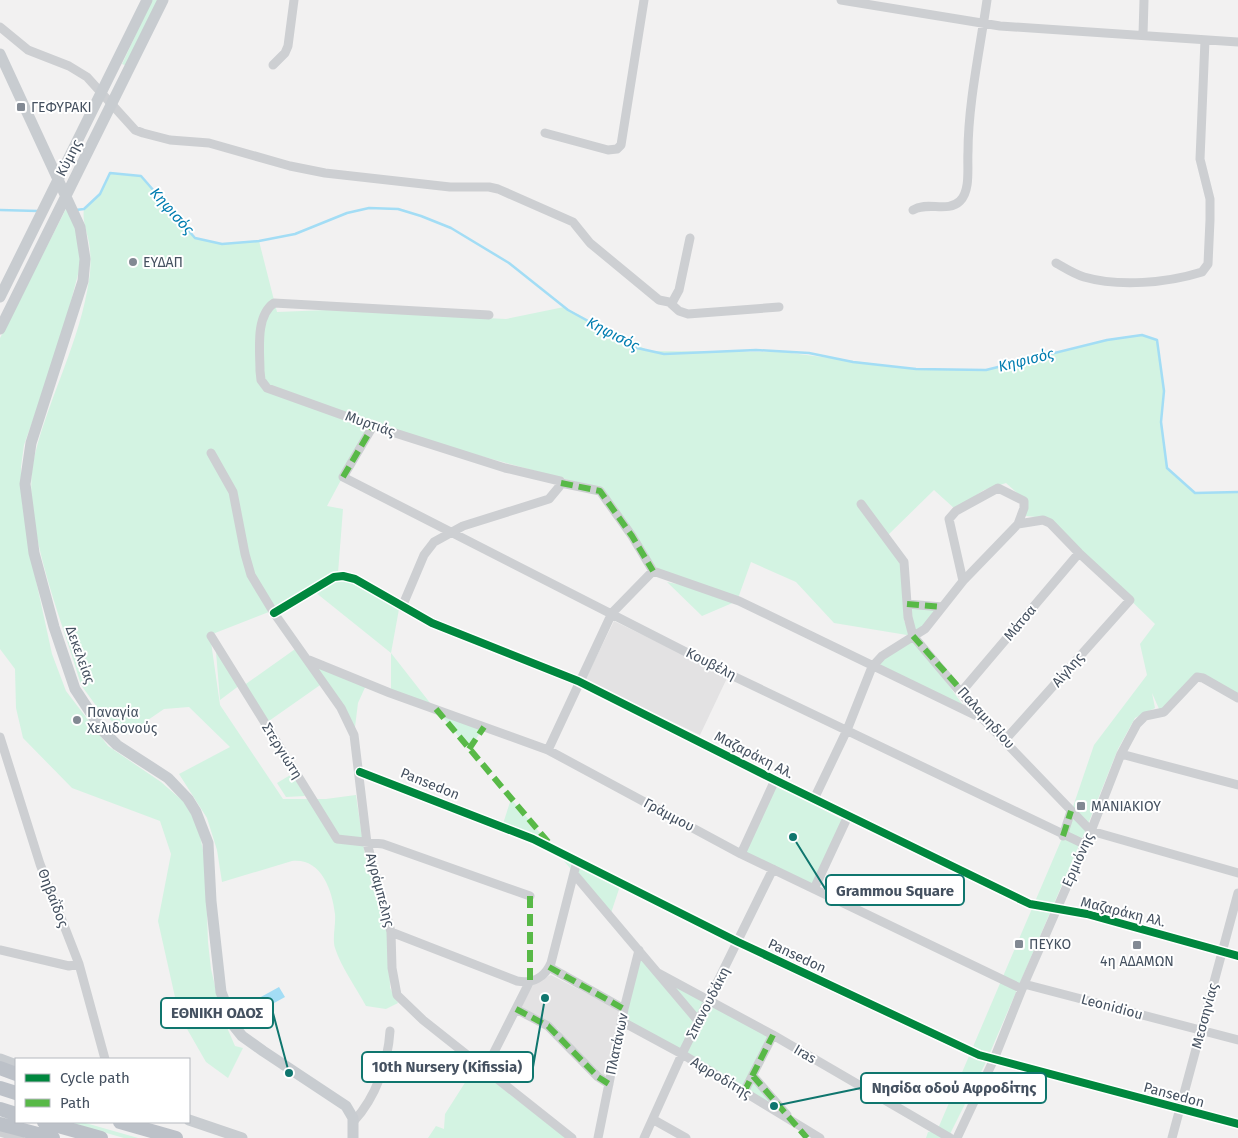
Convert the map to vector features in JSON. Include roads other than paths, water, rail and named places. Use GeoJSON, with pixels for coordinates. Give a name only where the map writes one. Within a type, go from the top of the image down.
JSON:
{"type":"FeatureCollection","features":[{"type":"Feature","properties":{"kind":"highway"},"geometry":{"type":"LineString","coordinates":[[0,1068],[15,1074]]}},
{"type":"Feature","properties":{"kind":"highway"},"geometry":{"type":"LineString","coordinates":[[0,1088],[15,1093]]}},
{"type":"Feature","properties":{"kind":"highway"},"geometry":{"type":"LineString","coordinates":[[0,1109],[15,1114]]}},
{"type":"Feature","properties":{"kind":"highway"},"geometry":{"type":"LineString","coordinates":[[48,1123],[101,1138]]}},
{"type":"Feature","properties":{"kind":"highway"},"geometry":{"type":"LineString","coordinates":[[124,1123],[177,1138]]}},
{"type":"Feature","properties":{"kind":"highway"},"geometry":{"type":"LineString","coordinates":[[150,1123],[177,1138]]}},
{"type":"Feature","properties":{"kind":"highway"},"geometry":{"type":"LineString","coordinates":[[0,1124],[53,1138]]}},
{"type":"Feature","properties":{"kind":"main road","name":"Κύμης"},"geometry":{"type":"LineString","coordinates":[[0,297],[119,60],[147,0]]}},
{"type":"Feature","properties":{"kind":"main road","name":"Κύμης"},"geometry":{"type":"LineString","coordinates":[[0,329],[132,67],[163,0]]}},
{"type":"Feature","properties":{"kind":"main road","name":"Δεκελείας"},"geometry":{"type":"LineString","coordinates":[[0,54],[80,227],[85,259],[83,281],[32,443],[25,484],[34,553],[54,627],[75,689],[102,730],[117,745],[168,778],[188,799],[196,812],[208,843],[210,901],[221,992],[234,1026],[242,1036],[263,1052],[346,1106],[354,1120]]}},
{"type":"Feature","properties":{"kind":"main road"},"geometry":{"type":"LineString","coordinates":[[0,1059],[15,1065]]}},
{"type":"Feature","properties":{"kind":"main road"},"geometry":{"type":"LineString","coordinates":[[190,1120],[242,1138]]}},
{"type":"Feature","properties":{"kind":"main road"},"geometry":{"type":"LineString","coordinates":[[353,1138],[354,1120]]}},
{"type":"Feature","properties":{"kind":"street"},"geometry":{"type":"LineString","coordinates":[[274,64],[285,53],[288,46],[294,0]]}},
{"type":"Feature","properties":{"kind":"street"},"geometry":{"type":"LineString","coordinates":[[545,133],[608,150],[617,149],[621,145],[644,0]]}},
{"type":"Feature","properties":{"kind":"street"},"geometry":{"type":"LineString","coordinates":[[841,0],[984,23],[1238,42]]}},
{"type":"Feature","properties":{"kind":"street"},"geometry":{"type":"LineString","coordinates":[[913,210],[927,205],[955,205],[961,200],[966,191],[968,142],[987,0]]}},
{"type":"Feature","properties":{"kind":"street"},"geometry":{"type":"LineString","coordinates":[[1143,35],[1144,0]]}},
{"type":"Feature","properties":{"kind":"street"},"geometry":{"type":"LineString","coordinates":[[0,28],[28,50],[69,66],[87,77],[135,130],[143,133],[170,140],[208,143],[290,166],[325,173],[450,188],[489,187],[498,189],[548,212],[566,217],[579,228],[590,243],[614,260],[649,293],[659,300],[670,302],[680,311],[688,314],[779,307]]}},
{"type":"Feature","properties":{"kind":"street"},"geometry":{"type":"LineString","coordinates":[[1056,263],[1084,277],[1132,282],[1169,280],[1195,274],[1206,268],[1209,254],[1210,199],[1200,159],[1205,40]]}},
{"type":"Feature","properties":{"kind":"street"},"geometry":{"type":"LineString","coordinates":[[670,302],[673,301],[679,290],[690,238]]}},
{"type":"Feature","properties":{"kind":"street","name":"Μυρτιάς"},"geometry":{"type":"LineString","coordinates":[[489,315],[303,303],[274,303],[270,305],[262,320],[260,372],[263,384],[267,388],[373,426],[504,468],[550,477],[561,483],[600,491],[632,536],[653,571]]}},
{"type":"Feature","properties":{"kind":"street","name":"Κουβέλη"},"geometry":{"type":"LineString","coordinates":[[373,426],[343,477],[733,676],[1063,836],[1084,844]]}},
{"type":"Feature","properties":{"kind":"street","name":"Αγράμπελης"},"geometry":{"type":"LineString","coordinates":[[211,453],[232,492],[248,565],[259,588],[274,613],[309,660],[348,718],[354,735],[360,772],[367,843],[391,932],[392,968],[397,994],[411,1010],[572,1138]]}},
{"type":"Feature","properties":{"kind":"street"},"geometry":{"type":"LineString","coordinates":[[402,607],[424,555],[434,542],[450,532],[550,500],[561,483]]}},
{"type":"Feature","properties":{"kind":"street"},"geometry":{"type":"LineString","coordinates":[[814,799],[847,730],[872,667],[882,656],[925,629],[964,581],[1018,524],[1024,508],[1024,501],[998,488],[971,502],[952,515],[949,524],[964,581]]}},
{"type":"Feature","properties":{"kind":"street"},"geometry":{"type":"LineString","coordinates":[[861,504],[904,562],[908,617],[914,636]]}},
{"type":"Feature","properties":{"kind":"street"},"geometry":{"type":"LineString","coordinates":[[1018,524],[1046,521],[1078,553]]}},
{"type":"Feature","properties":{"kind":"street","name":"Αίγλης"},"geometry":{"type":"LineString","coordinates":[[1005,740],[1130,600],[1078,553]]}},
{"type":"Feature","properties":{"kind":"street","name":"Μάτσα"},"geometry":{"type":"LineString","coordinates":[[962,691],[1078,553]]}},
{"type":"Feature","properties":{"kind":"street"},"geometry":{"type":"LineString","coordinates":[[548,750],[578,681],[612,613],[653,571],[732,598],[983,719]]}},
{"type":"Feature","properties":{"kind":"street","name":"Μαζαράκη Αλ."},"geometry":{"type":"LineString","coordinates":[[274,613],[328,580],[339,576],[355,578],[432,623],[578,681],[775,780],[1022,900],[1056,910],[1087,914],[1238,956]]}},
{"type":"Feature","properties":{"kind":"street"},"geometry":{"type":"LineString","coordinates":[[907,604],[942,608]]}},
{"type":"Feature","properties":{"kind":"street","name":"Στεργιώτη"},"geometry":{"type":"LineString","coordinates":[[211,636],[334,836],[344,841],[394,848],[530,896]]}},
{"type":"Feature","properties":{"kind":"street","name":"Παλαμηδίου"},"geometry":{"type":"LineString","coordinates":[[914,636],[962,691],[983,719],[1091,831],[1238,873]]}},
{"type":"Feature","properties":{"kind":"street","name":"Γράμμου"},"geometry":{"type":"LineString","coordinates":[[309,660],[548,750],[741,854],[1023,987]]}},
{"type":"Feature","properties":{"kind":"street","name":"Ερμιόνης"},"geometry":{"type":"LineString","coordinates":[[957,1138],[994,1059],[1023,987],[1091,831],[1121,754],[1139,721],[1145,716],[1164,712],[1195,678],[1203,678],[1238,698]]}},
{"type":"Feature","properties":{"kind":"street","name":"Θηβαΐδος"},"geometry":{"type":"LineString","coordinates":[[0,737],[40,864],[79,964],[105,1058]]}},
{"type":"Feature","properties":{"kind":"street"},"geometry":{"type":"LineString","coordinates":[[1121,754],[1238,786]]}},
{"type":"Feature","properties":{"kind":"street","name":"Pansedon"},"geometry":{"type":"LineString","coordinates":[[360,772],[533,839],[738,942],[968,1050],[994,1059],[1180,1110],[1238,1124]]}},
{"type":"Feature","properties":{"kind":"street"},"geometry":{"type":"LineString","coordinates":[[741,854],[775,780]]}},
{"type":"Feature","properties":{"kind":"street"},"geometry":{"type":"LineString","coordinates":[[1063,836],[1071,811]]}},
{"type":"Feature","properties":{"kind":"street"},"geometry":{"type":"LineString","coordinates":[[814,889],[848,816]]}},
{"type":"Feature","properties":{"kind":"street"},"geometry":{"type":"LineString","coordinates":[[391,932],[517,981],[528,981],[542,976],[549,967],[577,861]]}},
{"type":"Feature","properties":{"kind":"street","name":"Σπανουδάκη"},"geometry":{"type":"LineString","coordinates":[[644,1138],[654,1120],[682,1054],[773,869]]}},
{"type":"Feature","properties":{"kind":"street","name":"Iras"},"geometry":{"type":"LineString","coordinates":[[574,874],[699,1022]]}},
{"type":"Feature","properties":{"kind":"street","name":"Μεσσηνίας"},"geometry":{"type":"LineString","coordinates":[[1172,1138],[1238,893]]}},
{"type":"Feature","properties":{"kind":"street"},"geometry":{"type":"LineString","coordinates":[[0,950],[69,966],[79,964]]}},
{"type":"Feature","properties":{"kind":"street","name":"Πλατάνων"},"geometry":{"type":"LineString","coordinates":[[598,1138],[621,1020],[639,950]]}},
{"type":"Feature","properties":{"kind":"street"},"geometry":{"type":"LineString","coordinates":[[549,967],[624,1009]]}},
{"type":"Feature","properties":{"kind":"street","name":"Iras"},"geometry":{"type":"LineString","coordinates":[[658,973],[957,1138]]}},
{"type":"Feature","properties":{"kind":"street"},"geometry":{"type":"LineString","coordinates":[[485,1070],[528,981]]}},
{"type":"Feature","properties":{"kind":"street","name":"Leonidiou"},"geometry":{"type":"LineString","coordinates":[[1023,987],[1238,1040]]}},
{"type":"Feature","properties":{"kind":"street"},"geometry":{"type":"LineString","coordinates":[[516,1009],[548,1026],[598,1077],[609,1084]]}},
{"type":"Feature","properties":{"kind":"street","name":"Αφροδίτης"},"geometry":{"type":"LineString","coordinates":[[621,1020],[682,1054],[820,1138]]}},
{"type":"Feature","properties":{"kind":"street"},"geometry":{"type":"LineString","coordinates":[[354,1120],[360,1114],[384,1069],[390,1031]]}},
{"type":"Feature","properties":{"kind":"street"},"geometry":{"type":"LineString","coordinates":[[744,1092],[773,1035]]}},
{"type":"Feature","properties":{"kind":"street"},"geometry":{"type":"LineString","coordinates":[[752,1076],[807,1138]]}},
{"type":"Feature","properties":{"kind":"street"},"geometry":{"type":"LineString","coordinates":[[654,1120],[686,1138]]}},
{"type":"Feature","properties":{"kind":"street"},"geometry":{"type":"LineString","coordinates":[[0,1132],[20,1138]]}},
{"type":"Feature","properties":{"kind":"water"},"geometry":{"type":"Polygon","coordinates":[[[279,987],[285,997],[265,1008],[259,998],[279,987]]]}},
{"type":"Feature","properties":{"kind":"waterway","name":"Κηφισός"},"geometry":{"type":"LineString","coordinates":[[76,210],[84,209],[100,194],[110,173],[141,176],[195,238],[222,244],[259,241],[295,234],[347,213],[369,208],[398,209],[451,228],[509,263],[568,310],[637,348],[664,354],[756,350],[809,353],[853,362],[916,369],[986,370],[1107,340],[1142,335],[1157,340],[1164,391],[1161,422],[1167,468],[1195,493],[1238,492]]}},
{"type":"Feature","properties":{"kind":"waterway","name":"Κηφισός"},"geometry":{"type":"LineString","coordinates":[[0,210],[38,211]]}},
{"type":"Feature","properties":{"kind":"place","name":"ΓΕΦΥΡΑΚΙ"},"geometry":{"type":"Point","coordinates":[21,107]}},
{"type":"Feature","properties":{"kind":"place","name":"ΕΥΔΑΠ"},"geometry":{"type":"Point","coordinates":[133,262]}},
{"type":"Feature","properties":{"kind":"place","name":"Παναγία Χελιδονούς"},"geometry":{"type":"Point","coordinates":[77,720]}},
{"type":"Feature","properties":{"kind":"place","name":"ΜΑΝΙΑΚΙΟΥ"},"geometry":{"type":"Point","coordinates":[1081,806]}},
{"type":"Feature","properties":{"kind":"place","name":"Grammou Square"},"geometry":{"type":"Point","coordinates":[793,837]}},
{"type":"Feature","properties":{"kind":"place","name":"ΠΕΥΚΟ"},"geometry":{"type":"Point","coordinates":[1019,944]}},
{"type":"Feature","properties":{"kind":"place","name":"4η ΑΔΑΜΩΝ"},"geometry":{"type":"Point","coordinates":[1137,945]}},
{"type":"Feature","properties":{"kind":"place","name":"10th Nursery (Kifissia)"},"geometry":{"type":"Point","coordinates":[545,998]}},
{"type":"Feature","properties":{"kind":"place","name":"ΕΘΝΙΚΗ ΟΔΟΣ"},"geometry":{"type":"Point","coordinates":[289,1073]}},
{"type":"Feature","properties":{"kind":"place","name":"Νησίδα οδού Αφροδίτης"},"geometry":{"type":"Point","coordinates":[774,1106]}}]}
